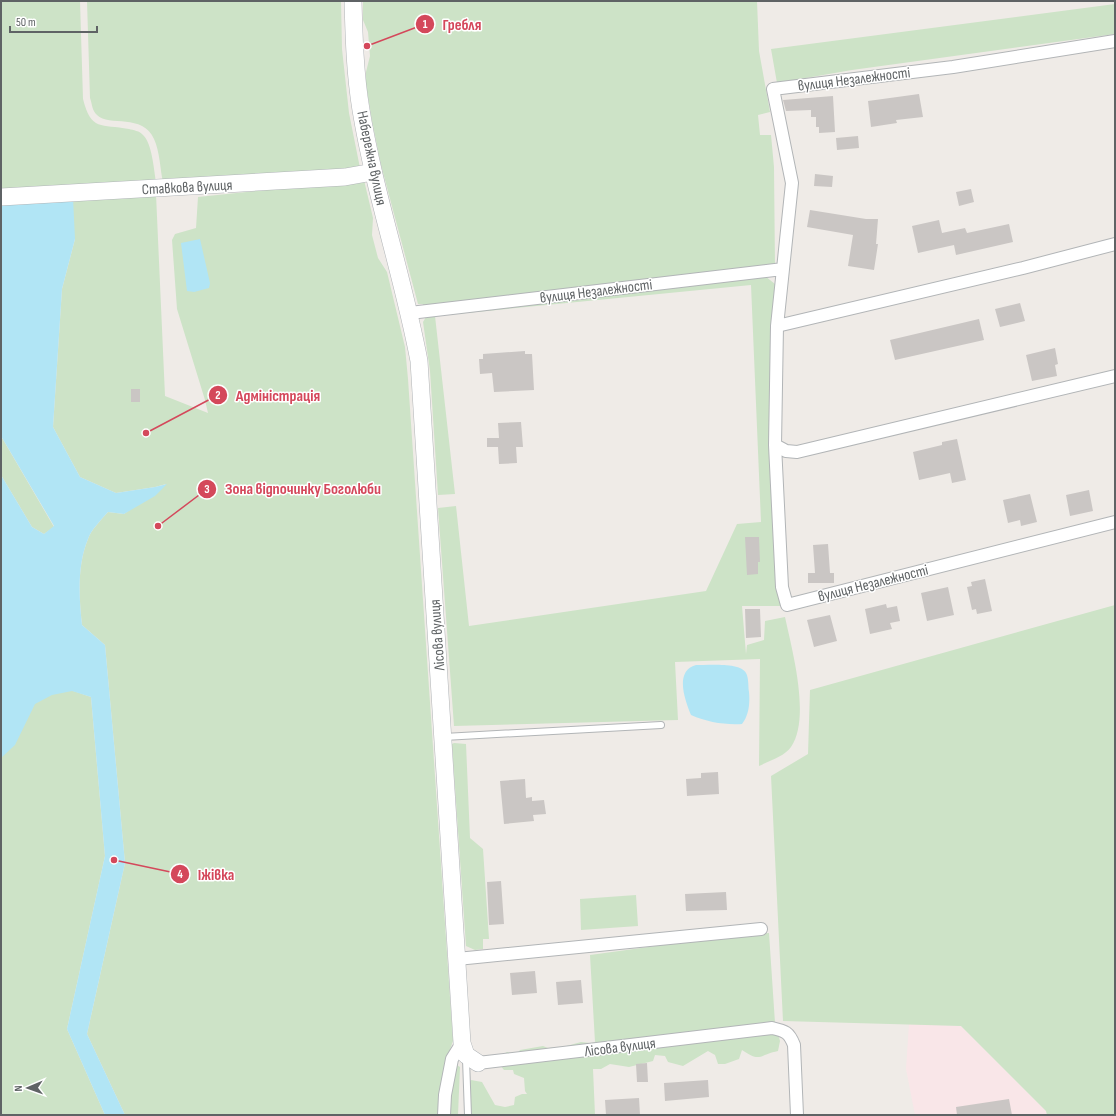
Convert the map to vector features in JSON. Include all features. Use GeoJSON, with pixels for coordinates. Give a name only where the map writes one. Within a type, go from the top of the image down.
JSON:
{"type":"FeatureCollection","features":[{"type":"Feature","properties":{"kind":"street","name":"Набережна вулиця"},"geometry":{"type":"LineString","coordinates":[[353,1],[354,47],[361,109],[373,172],[410,313]]}},
{"type":"Feature","properties":{"kind":"street","name":"вулиця Незалежності"},"geometry":{"type":"LineString","coordinates":[[1115,41],[953,67],[773,89],[792,183],[777,326],[775,445],[782,587],[787,605],[1115,522]]}},
{"type":"Feature","properties":{"kind":"street","name":"Ставкова вулиця"},"geometry":{"type":"LineString","coordinates":[[1,197],[345,178],[373,172]]}},
{"type":"Feature","properties":{"kind":"street"},"geometry":{"type":"LineString","coordinates":[[777,326],[1023,268],[1115,244]]}},
{"type":"Feature","properties":{"kind":"street","name":"вулиця Незалежності"},"geometry":{"type":"LineString","coordinates":[[410,313],[783,269]]}},
{"type":"Feature","properties":{"kind":"street","name":"Лісова вулиця"},"geometry":{"type":"LineString","coordinates":[[410,313],[419,361],[457,959],[469,1054],[772,1028],[791,1035],[794,1045],[797,1115]]}},
{"type":"Feature","properties":{"kind":"street"},"geometry":{"type":"LineString","coordinates":[[775,445],[786,451],[796,452],[1115,376]]}},
{"type":"Feature","properties":{"kind":"street"},"geometry":{"type":"LineString","coordinates":[[457,959],[762,929]]}},
{"type":"Feature","properties":{"kind":"street"},"geometry":{"type":"LineString","coordinates":[[444,1115],[445,1095],[452,1059],[469,1054]]}},
{"type":"Feature","properties":{"kind":"lane"},"geometry":{"type":"LineString","coordinates":[[444,737],[661,724]]}},
{"type":"Feature","properties":{"kind":"lane"},"geometry":{"type":"LineString","coordinates":[[468,1115],[469,1054]]}},
{"type":"Feature","properties":{"kind":"shaded area"},"geometry":{"type":"Polygon","coordinates":[[[909,1024],[961,1026],[1046,1111],[1047,1115],[915,1115],[906,1069],[909,1024]]]}},
{"type":"Feature","properties":{"kind":"green space"},"geometry":{"type":"Polygon","coordinates":[[[1,1],[80,1],[83,99],[86,109],[94,121],[98,124],[129,129],[142,134],[151,150],[156,182],[1,190],[1,1]]]}},
{"type":"Feature","properties":{"kind":"green space"},"geometry":{"type":"Polygon","coordinates":[[[87,1],[341,1],[342,49],[349,113],[360,168],[163,182],[158,149],[149,131],[134,123],[102,118],[95,113],[93,109],[90,98],[87,1]]]}},
{"type":"Feature","properties":{"kind":"green space"},"geometry":{"type":"Polygon","coordinates":[[[363,1],[757,1],[759,51],[770,112],[758,115],[760,135],[771,135],[774,167],[775,267],[423,307],[423,304],[418,304],[381,165],[372,121],[366,85],[366,72],[370,56],[368,32],[363,20],[363,1]]]}},
{"type":"Feature","properties":{"kind":"green space"},"geometry":{"type":"Polygon","coordinates":[[[1115,4],[1115,34],[852,70],[777,83],[771,49],[1115,4]]]}},
{"type":"Feature","properties":{"kind":"green space"},"geometry":{"type":"Polygon","coordinates":[[[364,180],[373,218],[372,235],[378,258],[387,272],[405,347],[408,379],[453,1041],[447,1058],[440,1115],[125,1115],[87,1034],[125,863],[105,645],[82,625],[80,604],[80,571],[84,549],[89,536],[102,518],[108,512],[124,514],[166,484],[116,493],[80,477],[53,427],[62,289],[75,239],[1,202],[156,194],[165,396],[208,413],[177,309],[172,240],[175,234],[196,228],[198,197],[364,180]]]}},
{"type":"Feature","properties":{"kind":"green space"},"geometry":{"type":"Polygon","coordinates":[[[765,276],[775,284],[772,326],[777,587],[781,606],[742,606],[746,654],[747,645],[764,640],[765,621],[785,617],[795,665],[800,702],[797,734],[791,747],[781,756],[759,766],[760,659],[675,662],[678,720],[454,726],[438,508],[456,506],[469,626],[706,591],[737,524],[761,522],[751,285],[435,316],[455,494],[438,495],[430,371],[423,322],[426,317],[765,276]]]}},
{"type":"Feature","properties":{"kind":"green space"},"geometry":{"type":"Polygon","coordinates":[[[1,436],[54,527],[44,534],[32,527],[1,475],[1,436]]]}},
{"type":"Feature","properties":{"kind":"green space"},"geometry":{"type":"Polygon","coordinates":[[[1115,605],[1115,1115],[1047,1115],[1046,1111],[961,1026],[783,1021],[771,776],[808,754],[810,690],[1115,605]]]}},
{"type":"Feature","properties":{"kind":"green space"},"geometry":{"type":"Polygon","coordinates":[[[27,675],[91,697],[105,856],[67,1029],[105,1115],[1,1115],[1,681],[27,675]]]}},
{"type":"Feature","properties":{"kind":"green space"},"geometry":{"type":"Polygon","coordinates":[[[452,744],[466,744],[470,838],[483,849],[489,939],[483,939],[483,949],[475,950],[466,946],[452,744]]]}},
{"type":"Feature","properties":{"kind":"green space"},"geometry":{"type":"Polygon","coordinates":[[[636,895],[638,926],[581,930],[580,899],[636,895]]]}},
{"type":"Feature","properties":{"kind":"green space"},"geometry":{"type":"Polygon","coordinates":[[[769,933],[775,1023],[780,1041],[778,1051],[756,1057],[742,1050],[739,1059],[725,1064],[718,1064],[715,1055],[708,1051],[683,1066],[668,1062],[665,1056],[655,1055],[653,1061],[629,1067],[610,1064],[601,1069],[593,1069],[595,1115],[471,1115],[469,1083],[471,1080],[482,1082],[495,1105],[505,1107],[514,1105],[515,1097],[522,1094],[527,1094],[525,1091],[524,1078],[514,1074],[513,1070],[504,1070],[499,1064],[498,1057],[507,1052],[517,1054],[520,1050],[543,1046],[548,1048],[563,1047],[581,1042],[590,1043],[601,1042],[595,1042],[590,955],[714,938],[769,933]]]}},
{"type":"Feature","properties":{"kind":"green space"},"geometry":{"type":"Polygon","coordinates":[[[457,1065],[460,1067],[458,1115],[450,1115],[449,1098],[457,1065]]]}},
{"type":"Feature","properties":{"kind":"water"},"geometry":{"type":"Polygon","coordinates":[[[73,198],[75,239],[62,289],[53,427],[80,477],[116,493],[167,484],[155,496],[124,514],[108,512],[96,525],[89,536],[84,549],[80,571],[80,604],[82,625],[105,645],[125,863],[87,1034],[125,1115],[105,1115],[67,1029],[105,856],[91,697],[72,691],[52,695],[35,704],[15,745],[1,758],[1,475],[32,527],[44,534],[54,526],[1,436],[1,202],[73,198]]]}},
{"type":"Feature","properties":{"kind":"water"},"geometry":{"type":"Polygon","coordinates":[[[200,239],[210,283],[209,288],[194,292],[187,291],[181,243],[200,239]]]}},
{"type":"Feature","properties":{"kind":"water"},"geometry":{"type":"Polygon","coordinates":[[[696,665],[731,666],[743,669],[748,680],[749,705],[748,713],[742,724],[729,724],[703,720],[691,715],[684,694],[683,680],[685,673],[689,668],[696,665]]]}},
{"type":"Feature","properties":{"kind":"building"},"geometry":{"type":"Polygon","coordinates":[[[919,94],[923,117],[896,120],[897,123],[871,127],[868,101],[919,94]]]}},
{"type":"Feature","properties":{"kind":"building"},"geometry":{"type":"Polygon","coordinates":[[[833,96],[835,132],[819,133],[819,127],[816,127],[816,117],[811,117],[811,110],[786,111],[783,100],[833,96]]]}},
{"type":"Feature","properties":{"kind":"building"},"geometry":{"type":"Polygon","coordinates":[[[858,136],[859,148],[837,150],[836,138],[858,136]]]}},
{"type":"Feature","properties":{"kind":"building"},"geometry":{"type":"Polygon","coordinates":[[[815,174],[833,176],[832,187],[814,186],[815,174]]]}},
{"type":"Feature","properties":{"kind":"building"},"geometry":{"type":"Polygon","coordinates":[[[971,189],[974,202],[959,206],[956,192],[971,189]]]}},
{"type":"Feature","properties":{"kind":"building"},"geometry":{"type":"Polygon","coordinates":[[[810,210],[866,219],[878,219],[876,244],[878,244],[874,270],[848,266],[853,235],[807,227],[810,210]]]}},
{"type":"Feature","properties":{"kind":"building"},"geometry":{"type":"Polygon","coordinates":[[[939,220],[942,233],[965,228],[967,233],[1009,224],[1013,242],[956,255],[954,245],[918,253],[912,226],[939,220]]]}},
{"type":"Feature","properties":{"kind":"building"},"geometry":{"type":"Polygon","coordinates":[[[1020,303],[1025,321],[1000,327],[995,309],[1020,303]]]}},
{"type":"Feature","properties":{"kind":"building"},"geometry":{"type":"Polygon","coordinates":[[[979,319],[984,340],[895,360],[890,340],[979,319]]]}},
{"type":"Feature","properties":{"kind":"building"},"geometry":{"type":"Polygon","coordinates":[[[1055,348],[1058,364],[1055,365],[1057,376],[1032,381],[1026,355],[1055,348]]]}},
{"type":"Feature","properties":{"kind":"building"},"geometry":{"type":"Polygon","coordinates":[[[525,351],[525,354],[532,354],[534,390],[494,392],[492,373],[480,374],[479,359],[483,359],[483,354],[525,351]]]}},
{"type":"Feature","properties":{"kind":"building"},"geometry":{"type":"Polygon","coordinates":[[[131,389],[140,389],[140,402],[131,402],[131,389]]]}},
{"type":"Feature","properties":{"kind":"building"},"geometry":{"type":"Polygon","coordinates":[[[521,422],[523,447],[516,447],[517,463],[499,464],[498,447],[487,447],[487,438],[499,438],[498,423],[521,422]]]}},
{"type":"Feature","properties":{"kind":"building"},"geometry":{"type":"Polygon","coordinates":[[[957,439],[966,480],[952,483],[950,473],[919,480],[913,452],[942,445],[942,442],[957,439]]]}},
{"type":"Feature","properties":{"kind":"building"},"geometry":{"type":"Polygon","coordinates":[[[1089,490],[1093,511],[1070,516],[1066,495],[1089,490]]]}},
{"type":"Feature","properties":{"kind":"building"},"geometry":{"type":"Polygon","coordinates":[[[1030,494],[1037,522],[1021,526],[1020,520],[1008,523],[1003,500],[1030,494]]]}},
{"type":"Feature","properties":{"kind":"building"},"geometry":{"type":"Polygon","coordinates":[[[745,537],[759,537],[760,562],[758,562],[758,574],[747,575],[745,537]]]}},
{"type":"Feature","properties":{"kind":"building"},"geometry":{"type":"Polygon","coordinates":[[[828,544],[830,573],[834,573],[834,583],[808,583],[808,573],[815,573],[813,545],[828,544]]]}},
{"type":"Feature","properties":{"kind":"building"},"geometry":{"type":"Polygon","coordinates":[[[985,579],[992,611],[977,614],[976,609],[972,610],[967,587],[972,586],[971,582],[985,579]]]}},
{"type":"Feature","properties":{"kind":"building"},"geometry":{"type":"Polygon","coordinates":[[[948,587],[954,615],[927,621],[921,593],[948,587]]]}},
{"type":"Feature","properties":{"kind":"building"},"geometry":{"type":"Polygon","coordinates":[[[886,604],[887,608],[897,606],[900,621],[890,623],[892,629],[870,634],[865,609],[886,604]]]}},
{"type":"Feature","properties":{"kind":"building"},"geometry":{"type":"Polygon","coordinates":[[[745,609],[760,609],[761,637],[746,638],[745,609]]]}},
{"type":"Feature","properties":{"kind":"building"},"geometry":{"type":"Polygon","coordinates":[[[830,615],[837,641],[814,647],[807,620],[830,615]]]}},
{"type":"Feature","properties":{"kind":"building"},"geometry":{"type":"Polygon","coordinates":[[[718,772],[719,794],[687,796],[686,779],[701,778],[701,773],[718,772]]]}},
{"type":"Feature","properties":{"kind":"building"},"geometry":{"type":"Polygon","coordinates":[[[525,779],[526,798],[532,797],[532,801],[544,800],[546,814],[533,815],[534,821],[504,824],[500,781],[525,779]]]}},
{"type":"Feature","properties":{"kind":"building"},"geometry":{"type":"Polygon","coordinates":[[[501,881],[504,924],[489,925],[487,882],[501,881]]]}},
{"type":"Feature","properties":{"kind":"building"},"geometry":{"type":"Polygon","coordinates":[[[726,892],[727,910],[686,911],[685,894],[726,892]]]}},
{"type":"Feature","properties":{"kind":"building"},"geometry":{"type":"Polygon","coordinates":[[[535,971],[537,993],[512,995],[510,973],[535,971]]]}},
{"type":"Feature","properties":{"kind":"building"},"geometry":{"type":"Polygon","coordinates":[[[581,980],[583,1003],[558,1005],[556,982],[581,980]]]}},
{"type":"Feature","properties":{"kind":"building"},"geometry":{"type":"Polygon","coordinates":[[[647,1063],[648,1082],[637,1082],[636,1064],[647,1063]]]}},
{"type":"Feature","properties":{"kind":"building"},"geometry":{"type":"Polygon","coordinates":[[[708,1080],[709,1097],[665,1101],[664,1083],[708,1080]]]}},
{"type":"Feature","properties":{"kind":"building"},"geometry":{"type":"Polygon","coordinates":[[[639,1098],[640,1115],[606,1115],[605,1100],[639,1098]]]}},
{"type":"Feature","properties":{"kind":"building"},"geometry":{"type":"Polygon","coordinates":[[[1009,1099],[1012,1115],[957,1115],[956,1107],[1009,1099]]]}},
{"type":"Feature","properties":{"kind":"place","name":"Гребля"},"geometry":{"type":"Point","coordinates":[367,46]}},
{"type":"Feature","properties":{"kind":"place","name":"Адміністрація"},"geometry":{"type":"Point","coordinates":[146,433]}},
{"type":"Feature","properties":{"kind":"place","name":"Зона відпочинку Боголюби"},"geometry":{"type":"Point","coordinates":[158,526]}},
{"type":"Feature","properties":{"kind":"place","name":"Іжівка"},"geometry":{"type":"Point","coordinates":[114,860]}}]}
